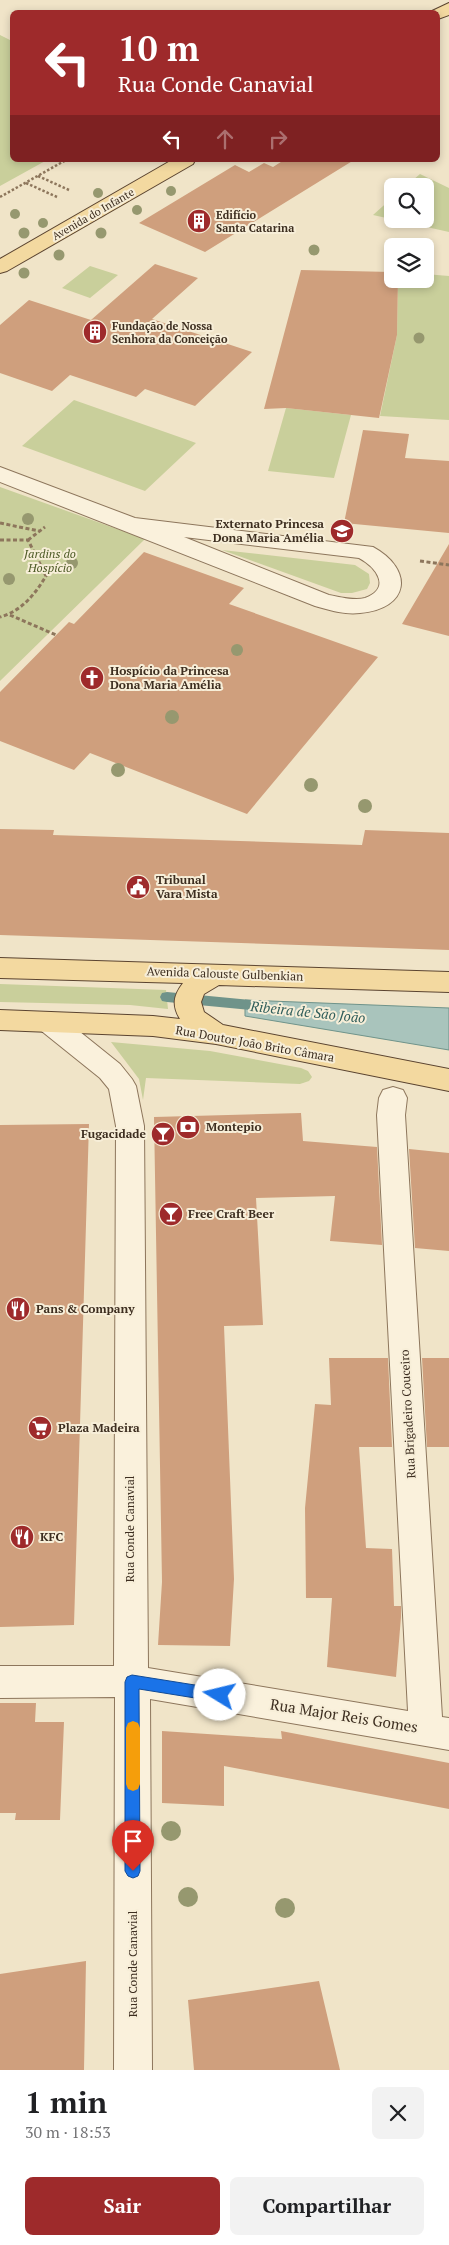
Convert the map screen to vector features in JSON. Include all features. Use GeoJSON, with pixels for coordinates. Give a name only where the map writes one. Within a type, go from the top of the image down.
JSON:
{"type":"FeatureCollection","features":[{"type":"Feature","properties":{"kind":"main road","name":"Avenida do Infante"},"geometry":{"type":"LineString","coordinates":[[0,267],[183,162]]}},
{"type":"Feature","properties":{"kind":"main road","name":"Avenida Calouste Gulbenkian"},"geometry":{"type":"LineString","coordinates":[[0,968],[449,982]]}},
{"type":"Feature","properties":{"kind":"main road"},"geometry":{"type":"LineString","coordinates":[[216,1034],[200,1026],[190,1016],[187,1003],[190,990],[201,980],[218,974]]}},
{"type":"Feature","properties":{"kind":"main road","name":"Rua Doutor João Brito Câmara"},"geometry":{"type":"LineString","coordinates":[[0,1020],[153,1026],[216,1034],[449,1080]]}},
{"type":"Feature","properties":{"kind":"street"},"geometry":{"type":"LineString","coordinates":[[0,474],[323,601],[346,606],[366,605],[380,600],[390,590],[392,579],[386,569],[380,560],[366,552],[131,524]]}},
{"type":"Feature","properties":{"kind":"street","name":"Rua Conde Canavial"},"geometry":{"type":"LineString","coordinates":[[49,1022],[110,1071],[122,1086],[130,1126],[132,2070]]}},
{"type":"Feature","properties":{"kind":"street","name":"Rua Brigadeiro Couceiro"},"geometry":{"type":"LineString","coordinates":[[393,1098],[392,1125],[438,1732]]}},
{"type":"Feature","properties":{"kind":"street","name":"Rua Major Reis Gomes"},"geometry":{"type":"LineString","coordinates":[[0,1682],[132,1682],[438,1732]]}},
{"type":"Feature","properties":{"kind":"path"},"geometry":{"type":"LineString","coordinates":[[0,197],[62,162]]}},
{"type":"Feature","properties":{"kind":"path"},"geometry":{"type":"LineString","coordinates":[[38,176],[72,192]]}},
{"type":"Feature","properties":{"kind":"path"},"geometry":{"type":"LineString","coordinates":[[25,183],[60,199]]}},
{"type":"Feature","properties":{"kind":"path"},"geometry":{"type":"LineString","coordinates":[[0,522],[39,531]]}},
{"type":"Feature","properties":{"kind":"path"},"geometry":{"type":"LineString","coordinates":[[0,540],[28,540],[46,576],[37,591],[10,615],[0,617]]}},
{"type":"Feature","properties":{"kind":"path"},"geometry":{"type":"LineString","coordinates":[[10,615],[56,635]]}},
{"type":"Feature","properties":{"kind":"green space"},"geometry":{"type":"Polygon","coordinates":[[[0,35],[10,40],[10,162],[43,162],[0,186],[0,35]]]}},
{"type":"Feature","properties":{"kind":"green space"},"geometry":{"type":"Polygon","coordinates":[[[420,174],[428,178],[415,178],[420,174]]]}},
{"type":"Feature","properties":{"kind":"green space"},"geometry":{"type":"Polygon","coordinates":[[[434,181],[449,188],[449,232],[431,228],[434,228],[434,181]]]}},
{"type":"Feature","properties":{"kind":"green space"},"geometry":{"type":"Polygon","coordinates":[[[384,205],[384,217],[373,215],[384,205]]]}},
{"type":"Feature","properties":{"kind":"green space"},"geometry":{"type":"Polygon","coordinates":[[[90,266],[118,275],[90,298],[62,288],[90,266]]]}},
{"type":"Feature","properties":{"kind":"green space"},"geometry":{"type":"Polygon","coordinates":[[[434,275],[449,276],[449,420],[380,416],[397,335],[398,288],[434,288],[434,275]]]}},
{"type":"Feature","properties":{"kind":"green space"},"geometry":{"type":"Polygon","coordinates":[[[74,400],[196,443],[145,491],[22,446],[74,400]]]}},
{"type":"Feature","properties":{"kind":"green space"},"geometry":{"type":"Polygon","coordinates":[[[286,408],[351,415],[334,478],[268,471],[286,408]]]}},
{"type":"Feature","properties":{"kind":"green space","name":"Jardins do Hospício"},"geometry":{"type":"Polygon","coordinates":[[[0,487],[145,539],[0,681],[0,487]]]}},
{"type":"Feature","properties":{"kind":"green space"},"geometry":{"type":"Polygon","coordinates":[[[222,550],[355,565],[369,574],[370,583],[367,589],[352,593],[341,593],[222,550]]]}},
{"type":"Feature","properties":{"kind":"green space"},"geometry":{"type":"Polygon","coordinates":[[[0,984],[166,990],[168,1009],[130,1005],[0,1002],[0,984]]]}},
{"type":"Feature","properties":{"kind":"green space"},"geometry":{"type":"Polygon","coordinates":[[[111,1042],[210,1051],[301,1068],[308,1071],[312,1077],[309,1081],[300,1084],[146,1078],[143,1100],[139,1079],[111,1042]]]}},
{"type":"Feature","properties":{"kind":"water"},"geometry":{"type":"Polygon","coordinates":[[[245,1000],[449,1008],[449,1050],[245,1016],[245,1000]]]}},
{"type":"Feature","properties":{"kind":"building"},"geometry":{"type":"Polygon","coordinates":[[[281,162],[351,162],[205,252],[139,223],[235,165],[249,172],[264,163],[273,167],[281,162]]]}},
{"type":"Feature","properties":{"kind":"building","name":"Fundação de Nossa Senhora da Conceição"},"geometry":{"type":"Polygon","coordinates":[[[155,264],[198,278],[152,319],[252,352],[195,406],[145,389],[136,397],[70,375],[52,391],[0,373],[0,325],[29,300],[91,320],[155,264]]]}},
{"type":"Feature","properties":{"kind":"building"},"geometry":{"type":"Polygon","coordinates":[[[301,270],[384,272],[384,288],[398,288],[397,335],[379,418],[286,408],[264,409],[301,270]]]}},
{"type":"Feature","properties":{"kind":"building"},"geometry":{"type":"Polygon","coordinates":[[[363,430],[409,434],[405,458],[449,461],[449,533],[344,523],[363,430]]]}},
{"type":"Feature","properties":{"kind":"building"},"geometry":{"type":"Polygon","coordinates":[[[449,544],[449,636],[402,624],[449,544]]]}},
{"type":"Feature","properties":{"kind":"building"},"geometry":{"type":"Polygon","coordinates":[[[144,552],[244,588],[229,604],[378,657],[247,814],[90,753],[74,770],[0,741],[0,692],[69,622],[74,624],[144,552]]]}},
{"type":"Feature","properties":{"kind":"building"},"geometry":{"type":"Polygon","coordinates":[[[0,829],[54,830],[53,835],[362,845],[365,830],[449,833],[449,950],[0,935],[0,829]]]}},
{"type":"Feature","properties":{"kind":"building"},"geometry":{"type":"Polygon","coordinates":[[[301,1113],[303,1141],[377,1147],[382,1245],[330,1241],[335,1196],[256,1198],[263,1325],[224,1326],[234,1579],[230,1646],[158,1645],[162,1582],[154,1117],[301,1113]]]}},
{"type":"Feature","properties":{"kind":"building","name":"Plaza Madeira"},"geometry":{"type":"Polygon","coordinates":[[[89,1124],[74,1625],[0,1627],[0,1125],[89,1124]]]}},
{"type":"Feature","properties":{"kind":"building"},"geometry":{"type":"Polygon","coordinates":[[[409,1149],[449,1153],[449,1251],[415,1248],[409,1149]]]}},
{"type":"Feature","properties":{"kind":"building"},"geometry":{"type":"Polygon","coordinates":[[[329,1358],[388,1358],[392,1447],[359,1447],[366,1548],[392,1549],[394,1606],[401,1606],[396,1677],[327,1667],[332,1598],[306,1598],[305,1508],[315,1404],[331,1405],[329,1358]]]}},
{"type":"Feature","properties":{"kind":"building"},"geometry":{"type":"Polygon","coordinates":[[[422,1358],[449,1358],[449,1447],[427,1447],[422,1358]]]}},
{"type":"Feature","properties":{"kind":"building"},"geometry":{"type":"Polygon","coordinates":[[[0,1703],[36,1703],[35,1722],[64,1722],[60,1820],[15,1820],[16,1813],[0,1813],[0,1703]]]}},
{"type":"Feature","properties":{"kind":"building"},"geometry":{"type":"Polygon","coordinates":[[[162,1731],[282,1739],[281,1731],[449,1763],[449,1809],[224,1766],[224,1806],[162,1803],[162,1731]]]}},
{"type":"Feature","properties":{"kind":"building"},"geometry":{"type":"Polygon","coordinates":[[[86,1961],[84,2070],[0,2070],[0,1974],[86,1961]]]}},
{"type":"Feature","properties":{"kind":"building"},"geometry":{"type":"Polygon","coordinates":[[[319,1981],[340,2070],[194,2070],[188,2000],[319,1981]]]}},
{"type":"Feature","properties":{"kind":"waterway","name":"Ribeira de São João"},"geometry":{"type":"LineString","coordinates":[[167,997],[262,1006]]}},
{"type":"Feature","properties":{"kind":"slow traffic"},"geometry":{"type":"LineString","coordinates":[[133,1728],[133,1784]]}},
{"type":"Feature","properties":{"kind":"place","name":"Edifício Santa Catarina"},"geometry":{"type":"Point","coordinates":[199,221]}},
{"type":"Feature","properties":{"kind":"place","name":"Fundação de Nossa Senhora da Conceição"},"geometry":{"type":"Point","coordinates":[95,332]}},
{"type":"Feature","properties":{"kind":"place","name":"Externato Princesa Dona Maria Amélia"},"geometry":{"type":"Point","coordinates":[342,531]}},
{"type":"Feature","properties":{"kind":"place","name":"Hospício da Princesa Dona Maria Amélia"},"geometry":{"type":"Point","coordinates":[92,678]}},
{"type":"Feature","properties":{"kind":"place","name":"Tribunal Vara Mista"},"geometry":{"type":"Point","coordinates":[138,887]}},
{"type":"Feature","properties":{"kind":"place","name":"Montepio"},"geometry":{"type":"Point","coordinates":[188,1127]}},
{"type":"Feature","properties":{"kind":"place","name":"Fugacidade"},"geometry":{"type":"Point","coordinates":[163,1134]}},
{"type":"Feature","properties":{"kind":"place","name":"Free Craft Beer"},"geometry":{"type":"Point","coordinates":[171,1214]}},
{"type":"Feature","properties":{"kind":"place","name":"Pans & Company"},"geometry":{"type":"Point","coordinates":[18,1309]}},
{"type":"Feature","properties":{"kind":"place","name":"Plaza Madeira"},"geometry":{"type":"Point","coordinates":[40,1428]}},
{"type":"Feature","properties":{"kind":"place","name":"KFC"},"geometry":{"type":"Point","coordinates":[22,1537]}},
{"type":"Feature","properties":{"kind":"route"},"geometry":{"type":"LineString","coordinates":[[133,1871],[132,1682],[220,1695]]}}]}
